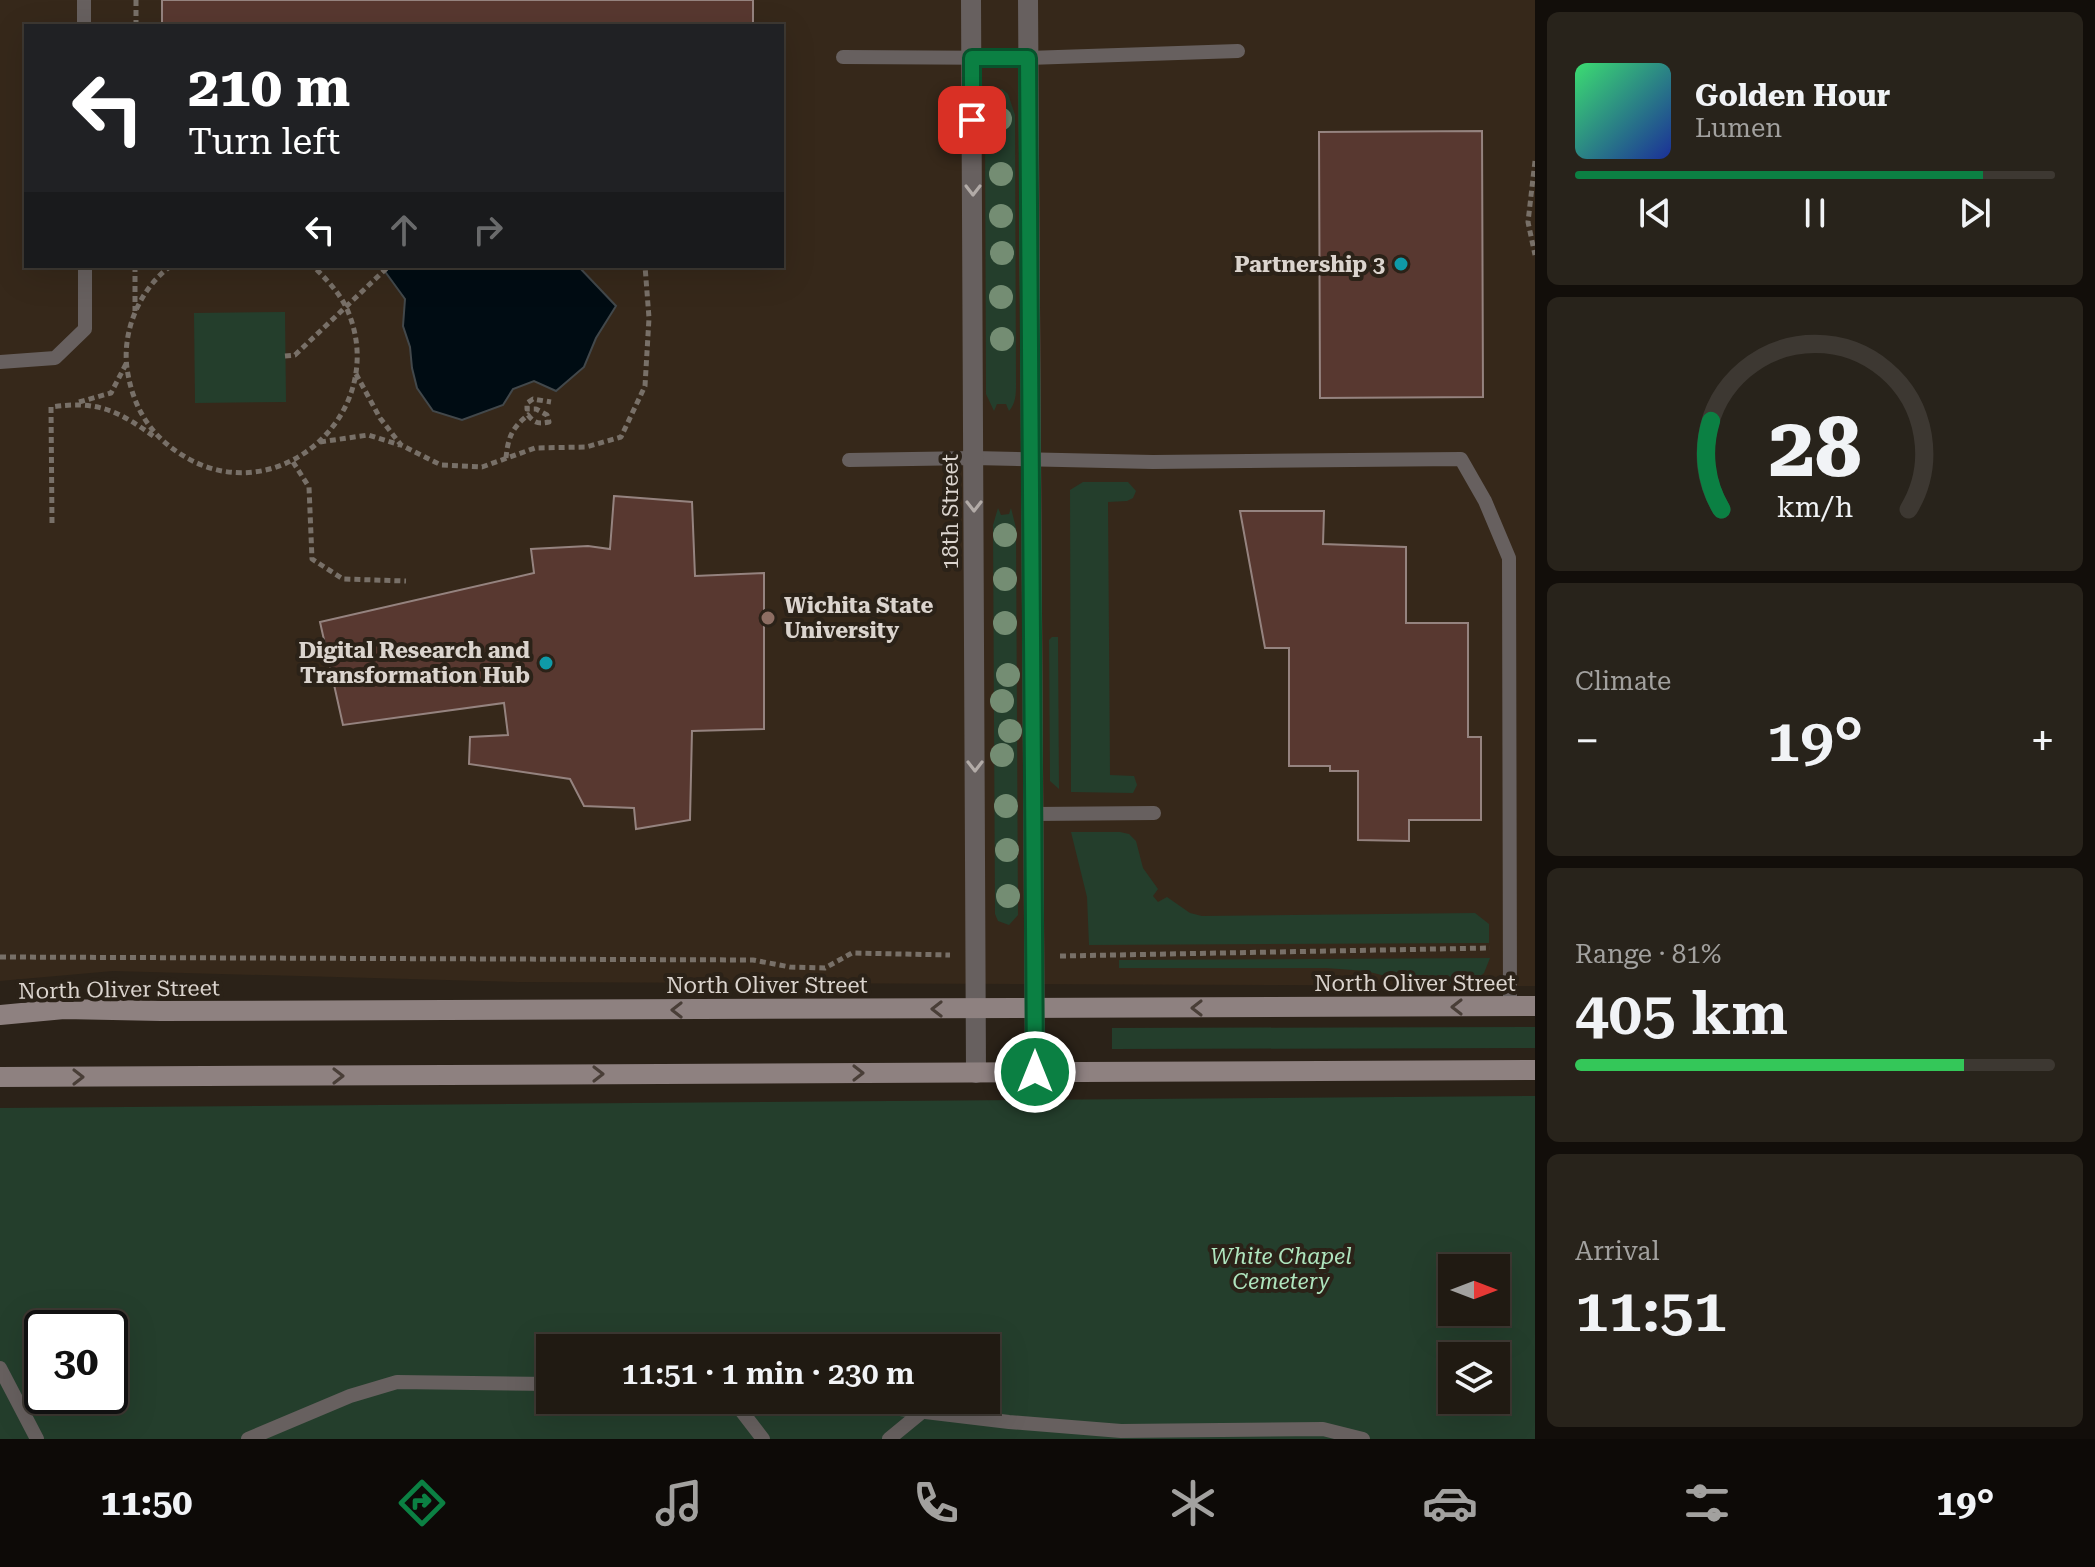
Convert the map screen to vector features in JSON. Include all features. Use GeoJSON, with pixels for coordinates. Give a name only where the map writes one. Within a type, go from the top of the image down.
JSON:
{"type":"FeatureCollection","features":[{"type":"Feature","properties":{"kind":"main road","name":"North Oliver Street"},"geometry":{"type":"LineString","coordinates":[[0,1015],[64,1009],[1535,1006]]}},
{"type":"Feature","properties":{"kind":"main road"},"geometry":{"type":"LineString","coordinates":[[0,1077],[1535,1070]]}},
{"type":"Feature","properties":{"kind":"street","name":"18th Street"},"geometry":{"type":"LineString","coordinates":[[971,0],[976,1073]]}},
{"type":"Feature","properties":{"kind":"street"},"geometry":{"type":"LineString","coordinates":[[1028,0],[1035,1072]]}},
{"type":"Feature","properties":{"kind":"lane"},"geometry":{"type":"LineString","coordinates":[[84,0],[84,24]]}},
{"type":"Feature","properties":{"kind":"lane"},"geometry":{"type":"LineString","coordinates":[[843,57],[1028,58],[1238,51]]}},
{"type":"Feature","properties":{"kind":"lane"},"geometry":{"type":"LineString","coordinates":[[0,362],[55,358],[85,329],[85,268]]}},
{"type":"Feature","properties":{"kind":"lane"},"geometry":{"type":"LineString","coordinates":[[849,460],[1461,459],[1485,501],[1509,558],[1510,1006]]}},
{"type":"Feature","properties":{"kind":"lane"},"geometry":{"type":"LineString","coordinates":[[1034,814],[1154,813]]}},
{"type":"Feature","properties":{"kind":"lane"},"geometry":{"type":"LineString","coordinates":[[0,1368],[37,1439]]}},
{"type":"Feature","properties":{"kind":"lane"},"geometry":{"type":"LineString","coordinates":[[248,1439],[350,1396],[397,1382],[536,1384]]}},
{"type":"Feature","properties":{"kind":"lane"},"geometry":{"type":"LineString","coordinates":[[744,1414],[763,1439]]}},
{"type":"Feature","properties":{"kind":"lane"},"geometry":{"type":"LineString","coordinates":[[889,1439],[919,1414]]}},
{"type":"Feature","properties":{"kind":"lane"},"geometry":{"type":"LineString","coordinates":[[953,1414],[1121,1431],[1323,1429],[1363,1439]]}},
{"type":"Feature","properties":{"kind":"path"},"geometry":{"type":"LineString","coordinates":[[136,0],[136,24]]}},
{"type":"Feature","properties":{"kind":"path"},"geometry":{"type":"LineString","coordinates":[[1535,161],[1528,222],[1535,255]]}},
{"type":"Feature","properties":{"kind":"path"},"geometry":{"type":"LineString","coordinates":[[135,268],[135,312]]}},
{"type":"Feature","properties":{"kind":"path"},"geometry":{"type":"LineString","coordinates":[[163,443],[144,420],[131,392],[126,363],[128,337],[135,312],[148,289],[169,268]]}},
{"type":"Feature","properties":{"kind":"path"},"geometry":{"type":"LineString","coordinates":[[77,403],[125,415],[192,462],[225,472],[260,472],[293,462],[320,442],[344,412],[356,374],[354,328],[346,307],[332,284],[315,268]]}},
{"type":"Feature","properties":{"kind":"path"},"geometry":{"type":"LineString","coordinates":[[285,356],[295,355],[387,268]]}},
{"type":"Feature","properties":{"kind":"path"},"geometry":{"type":"LineString","coordinates":[[320,442],[368,435],[401,445],[441,465],[482,467],[535,448],[586,447],[621,437],[645,386],[649,318],[645,268]]}},
{"type":"Feature","properties":{"kind":"path"},"geometry":{"type":"LineString","coordinates":[[52,523],[51,407],[111,393],[126,363]]}},
{"type":"Feature","properties":{"kind":"path"},"geometry":{"type":"LineString","coordinates":[[356,374],[380,418],[401,445]]}},
{"type":"Feature","properties":{"kind":"path"},"geometry":{"type":"LineString","coordinates":[[506,458],[508,440],[513,427],[520,421],[528,415],[533,422],[549,422],[547,415],[536,409],[527,409],[527,403],[533,399],[551,402]]}},
{"type":"Feature","properties":{"kind":"path"},"geometry":{"type":"LineString","coordinates":[[293,462],[309,487],[312,559],[343,579],[406,581]]}},
{"type":"Feature","properties":{"kind":"path"},"geometry":{"type":"LineString","coordinates":[[1034,956],[1509,947]]}},
{"type":"Feature","properties":{"kind":"path"},"geometry":{"type":"LineString","coordinates":[[0,957],[753,960],[790,967],[825,968],[852,953],[975,955]]}},
{"type":"Feature","properties":{"kind":"shaded area","name":"Wichita State University"},"geometry":{"type":"Polygon","coordinates":[[[0,0],[1535,0],[1535,986],[518,982],[113,971],[0,981],[0,0]]]}},
{"type":"Feature","properties":{"kind":"shaded area"},"geometry":{"type":"Polygon","coordinates":[[[382,268],[580,268],[616,306],[596,338],[584,367],[556,391],[534,381],[513,389],[503,405],[462,420],[433,411],[417,388],[403,326],[405,299],[382,268]]]}},
{"type":"Feature","properties":{"kind":"green space"},"geometry":{"type":"Polygon","coordinates":[[[1002,89],[1008,94],[1015,115],[1016,388],[1009,411],[1006,404],[997,404],[994,411],[986,394],[985,122],[995,90],[1002,89]]]}},
{"type":"Feature","properties":{"kind":"green space"},"geometry":{"type":"Polygon","coordinates":[[[285,312],[286,402],[195,403],[194,313],[285,312]]]}},
{"type":"Feature","properties":{"kind":"green space"},"geometry":{"type":"Polygon","coordinates":[[[1083,482],[1128,482],[1136,491],[1133,498],[1127,501],[1108,502],[1110,775],[1134,776],[1137,785],[1133,793],[1071,792],[1070,490],[1083,482]]]}},
{"type":"Feature","properties":{"kind":"green space"},"geometry":{"type":"Polygon","coordinates":[[[998,508],[1001,515],[1009,514],[1011,508],[1016,528],[1018,915],[1009,925],[998,921],[995,914],[993,525],[998,508]]]}},
{"type":"Feature","properties":{"kind":"green space"},"geometry":{"type":"Polygon","coordinates":[[[1058,637],[1059,789],[1050,781],[1049,640],[1058,637]]]}},
{"type":"Feature","properties":{"kind":"green space"},"geometry":{"type":"Polygon","coordinates":[[[1071,832],[1129,834],[1136,841],[1143,868],[1158,889],[1153,896],[1158,902],[1167,897],[1190,913],[1202,916],[1475,913],[1489,924],[1489,943],[1089,945],[1087,897],[1071,832]]]}},
{"type":"Feature","properties":{"kind":"green space"},"geometry":{"type":"Polygon","coordinates":[[[1490,958],[1484,973],[1465,985],[1412,983],[1366,971],[1326,968],[1119,968],[1119,960],[1490,958]]]}},
{"type":"Feature","properties":{"kind":"green space"},"geometry":{"type":"Polygon","coordinates":[[[1535,1027],[1535,1048],[1112,1049],[1112,1028],[1535,1027]]]}},
{"type":"Feature","properties":{"kind":"green space","name":"White Chapel Cemetery"},"geometry":{"type":"Polygon","coordinates":[[[1535,1096],[1535,1439],[0,1439],[0,1108],[1535,1096]]]}},
{"type":"Feature","properties":{"kind":"building"},"geometry":{"type":"Polygon","coordinates":[[[162,0],[753,0],[753,24],[162,24],[162,0]]]}},
{"type":"Feature","properties":{"kind":"building","name":"Partnership 3"},"geometry":{"type":"Polygon","coordinates":[[[1482,131],[1483,397],[1320,398],[1319,132],[1482,131]]]}},
{"type":"Feature","properties":{"kind":"building","name":"Digital Research and Transformation Hub"},"geometry":{"type":"Polygon","coordinates":[[[614,496],[692,502],[695,576],[764,573],[764,729],[692,731],[690,820],[636,829],[634,808],[584,806],[570,779],[469,764],[470,737],[508,735],[504,703],[343,725],[320,622],[534,573],[531,549],[588,546],[610,549],[614,496]]]}},
{"type":"Feature","properties":{"kind":"building"},"geometry":{"type":"Polygon","coordinates":[[[1240,511],[1324,511],[1323,544],[1406,547],[1406,623],[1468,623],[1468,737],[1481,737],[1481,820],[1409,820],[1409,841],[1358,840],[1358,771],[1330,771],[1330,766],[1289,766],[1289,648],[1265,648],[1240,511]]]}},
{"type":"Feature","properties":{"kind":"place","name":"Partnership 3"},"geometry":{"type":"Point","coordinates":[1401,264]}},
{"type":"Feature","properties":{"kind":"place","name":"Wichita State University"},"geometry":{"type":"Point","coordinates":[768,618]}},
{"type":"Feature","properties":{"kind":"place","name":"Digital Research and Transformation Hub"},"geometry":{"type":"Point","coordinates":[546,663]}},
{"type":"Feature","properties":{"kind":"route"},"geometry":{"type":"LineString","coordinates":[[972,120],[972,58],[1028,58],[1035,1072]]}}]}
